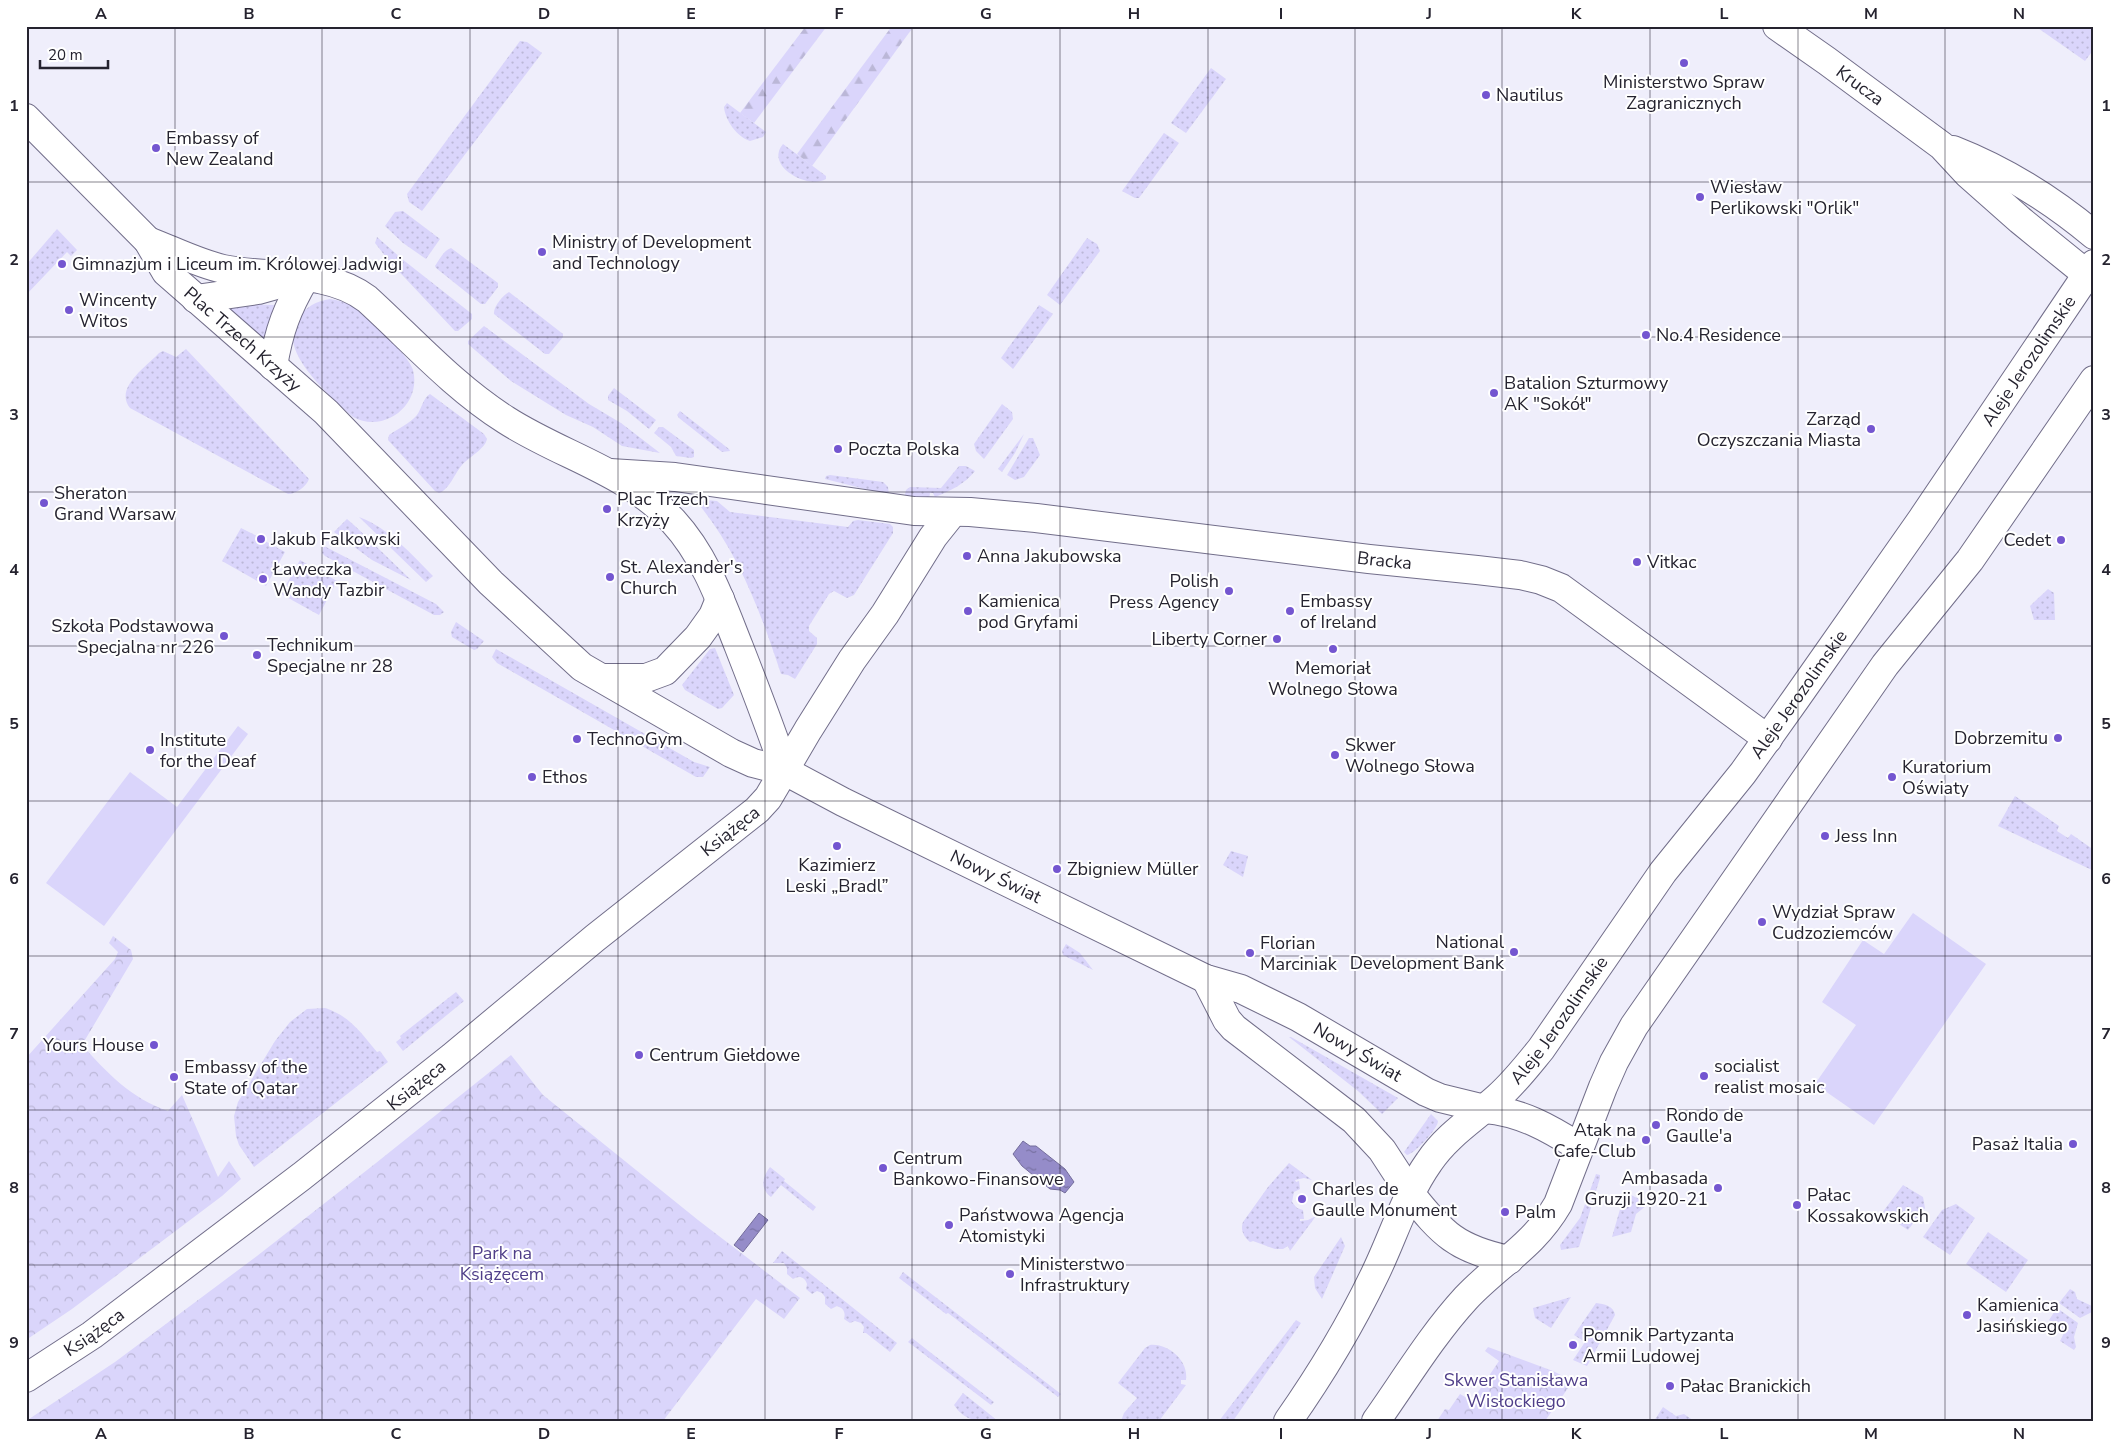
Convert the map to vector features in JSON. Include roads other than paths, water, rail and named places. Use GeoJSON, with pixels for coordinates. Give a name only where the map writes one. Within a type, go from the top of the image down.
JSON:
{"type":"FeatureCollection","features":[{"type":"Feature","properties":{"kind":"street","name":"Krucza"},"geometry":{"type":"LineString","coordinates":[[1777,26],[1942,146],[1968,174],[2020,220],[2091,273]]}},
{"type":"Feature","properties":{"kind":"street"},"geometry":{"type":"LineString","coordinates":[[26,118],[148,241]]}},
{"type":"Feature","properties":{"kind":"street","name":"Krucza"},"geometry":{"type":"LineString","coordinates":[[1942,146],[1978,160],[2039,195],[2094,235]]}},
{"type":"Feature","properties":{"kind":"street","name":"Plac Trzech Krzyży"},"geometry":{"type":"LineString","coordinates":[[148,241],[221,269],[305,278],[340,284],[360,294],[456,384],[490,410],[526,432],[610,473],[646,496],[675,522],[705,565],[720,598],[785,771]]}},
{"type":"Feature","properties":{"kind":"street","name":"Plac Trzech Krzyży"},"geometry":{"type":"LineString","coordinates":[[148,241],[166,272],[326,412],[520,612],[568,655],[598,678],[743,758],[785,771]]}},
{"type":"Feature","properties":{"kind":"street","name":"Aleje Jerozolimskie"},"geometry":{"type":"LineString","coordinates":[[1485,1108],[1520,1076],[1541,1049],[1663,872],[1768,739],[2091,273]]}},
{"type":"Feature","properties":{"kind":"street"},"geometry":{"type":"LineString","coordinates":[[196,299],[258,290],[305,278]]}},
{"type":"Feature","properties":{"kind":"street"},"geometry":{"type":"LineString","coordinates":[[273,366],[279,331],[291,302],[305,278]]}},
{"type":"Feature","properties":{"kind":"street"},"geometry":{"type":"LineString","coordinates":[[1376,1421],[1464,1300],[1537,1235],[1550,1218],[1558,1204],[1614,1062],[1634,1026],[1886,665],[1970,560],[2094,380]]}},
{"type":"Feature","properties":{"kind":"street","name":"Plac Trzech Krzyży"},"geometry":{"type":"LineString","coordinates":[[610,473],[675,477],[914,511],[953,512]]}},
{"type":"Feature","properties":{"kind":"street"},"geometry":{"type":"LineString","coordinates":[[785,771],[852,660],[885,614],[933,537],[953,512]]}},
{"type":"Feature","properties":{"kind":"street","name":"Bracka"},"geometry":{"type":"LineString","coordinates":[[953,512],[1045,519],[1369,559],[1520,575],[1541,580],[1561,588],[1768,739]]}},
{"type":"Feature","properties":{"kind":"street"},"geometry":{"type":"LineString","coordinates":[[598,678],[646,678],[665,671],[698,637],[714,616],[720,598]]}},
{"type":"Feature","properties":{"kind":"street","name":"Nowy Świat"},"geometry":{"type":"LineString","coordinates":[[785,771],[843,802],[1206,979],[1241,989],[1298,1017],[1426,1092],[1440,1098],[1485,1108]]}},
{"type":"Feature","properties":{"kind":"street","name":"Książęca"},"geometry":{"type":"LineString","coordinates":[[26,1378],[92,1335],[302,1176],[418,1085],[595,938],[757,810],[768,798],[785,771]]}},
{"type":"Feature","properties":{"kind":"street"},"geometry":{"type":"LineString","coordinates":[[1206,979],[1227,1020],[1234,1028],[1354,1120],[1382,1150],[1429,1218],[1454,1241],[1479,1253],[1508,1260]]}},
{"type":"Feature","properties":{"kind":"street"},"geometry":{"type":"LineString","coordinates":[[1288,1421],[1341,1340],[1376,1272],[1410,1192],[1437,1151],[1458,1130],[1485,1108],[1508,1111],[1528,1118],[1558,1133],[1579,1147]]}},
{"type":"Feature","properties":{"kind":"water"},"geometry":{"type":"Polygon","coordinates":[[[1023,1141],[1030,1146],[1036,1146],[1065,1169],[1074,1182],[1065,1193],[1060,1190],[1050,1189],[1022,1166],[1013,1154],[1023,1141]]]}},
{"type":"Feature","properties":{"kind":"water"},"geometry":{"type":"Polygon","coordinates":[[[759,1213],[768,1220],[743,1252],[734,1245],[759,1213]]]}},
{"type":"Feature","properties":{"kind":"place","name":"Ministerstwo Spraw Zagranicznych"},"geometry":{"type":"Point","coordinates":[1684,63]}},
{"type":"Feature","properties":{"kind":"place","name":"Nautilus"},"geometry":{"type":"Point","coordinates":[1486,95]}},
{"type":"Feature","properties":{"kind":"place","name":"Embassy of New Zealand"},"geometry":{"type":"Point","coordinates":[156,148]}},
{"type":"Feature","properties":{"kind":"place","name":"Wiesław Perlikowski \"Orlik\""},"geometry":{"type":"Point","coordinates":[1700,197]}},
{"type":"Feature","properties":{"kind":"place","name":"Ministry of Development and Technology"},"geometry":{"type":"Point","coordinates":[542,252]}},
{"type":"Feature","properties":{"kind":"place","name":"Gimnazjum i Liceum im. Królowej Jadwigi"},"geometry":{"type":"Point","coordinates":[62,264]}},
{"type":"Feature","properties":{"kind":"place","name":"Wincenty Witos"},"geometry":{"type":"Point","coordinates":[69,310]}},
{"type":"Feature","properties":{"kind":"place","name":"No.4 Residence"},"geometry":{"type":"Point","coordinates":[1646,335]}},
{"type":"Feature","properties":{"kind":"place","name":"Batalion Szturmowy AK \"Sokół\""},"geometry":{"type":"Point","coordinates":[1494,393]}},
{"type":"Feature","properties":{"kind":"place","name":"Zarząd Oczyszczania Miasta"},"geometry":{"type":"Point","coordinates":[1871,429]}},
{"type":"Feature","properties":{"kind":"place","name":"Poczta Polska"},"geometry":{"type":"Point","coordinates":[838,449]}},
{"type":"Feature","properties":{"kind":"place","name":"Sheraton Grand Warsaw"},"geometry":{"type":"Point","coordinates":[44,503]}},
{"type":"Feature","properties":{"kind":"place","name":"Plac Trzech Krzyży"},"geometry":{"type":"Point","coordinates":[607,509]}},
{"type":"Feature","properties":{"kind":"place","name":"Jakub Falkowski"},"geometry":{"type":"Point","coordinates":[261,539]}},
{"type":"Feature","properties":{"kind":"place","name":"Cedet"},"geometry":{"type":"Point","coordinates":[2061,540]}},
{"type":"Feature","properties":{"kind":"place","name":"Anna Jakubowska"},"geometry":{"type":"Point","coordinates":[967,556]}},
{"type":"Feature","properties":{"kind":"place","name":"Vitkac"},"geometry":{"type":"Point","coordinates":[1637,562]}},
{"type":"Feature","properties":{"kind":"place","name":"St. Alexander's Church"},"geometry":{"type":"Point","coordinates":[610,577]}},
{"type":"Feature","properties":{"kind":"place","name":"Ławeczka Wandy Tazbir"},"geometry":{"type":"Point","coordinates":[263,579]}},
{"type":"Feature","properties":{"kind":"place","name":"Polish Press Agency"},"geometry":{"type":"Point","coordinates":[1229,591]}},
{"type":"Feature","properties":{"kind":"place","name":"Kamienica pod Gryfami"},"geometry":{"type":"Point","coordinates":[968,611]}},
{"type":"Feature","properties":{"kind":"place","name":"Embassy of Ireland"},"geometry":{"type":"Point","coordinates":[1290,611]}},
{"type":"Feature","properties":{"kind":"place","name":"Szkoła Podstawowa Specjalna nr 226"},"geometry":{"type":"Point","coordinates":[224,636]}},
{"type":"Feature","properties":{"kind":"place","name":"Liberty Corner"},"geometry":{"type":"Point","coordinates":[1277,639]}},
{"type":"Feature","properties":{"kind":"place","name":"Memoriał Wolnego Słowa"},"geometry":{"type":"Point","coordinates":[1333,649]}},
{"type":"Feature","properties":{"kind":"place","name":"Technikum Specjalne nr 28"},"geometry":{"type":"Point","coordinates":[257,655]}},
{"type":"Feature","properties":{"kind":"place","name":"Dobrzemitu"},"geometry":{"type":"Point","coordinates":[2058,738]}},
{"type":"Feature","properties":{"kind":"place","name":"TechnoGym"},"geometry":{"type":"Point","coordinates":[577,739]}},
{"type":"Feature","properties":{"kind":"place","name":"Institute for the Deaf"},"geometry":{"type":"Point","coordinates":[150,750]}},
{"type":"Feature","properties":{"kind":"place","name":"Skwer Wolnego Słowa"},"geometry":{"type":"Point","coordinates":[1335,755]}},
{"type":"Feature","properties":{"kind":"place","name":"Ethos"},"geometry":{"type":"Point","coordinates":[532,777]}},
{"type":"Feature","properties":{"kind":"place","name":"Kuratorium Oświaty"},"geometry":{"type":"Point","coordinates":[1892,777]}},
{"type":"Feature","properties":{"kind":"place","name":"Jess Inn"},"geometry":{"type":"Point","coordinates":[1825,836]}},
{"type":"Feature","properties":{"kind":"place","name":"Kazimierz Leski „Bradl”"},"geometry":{"type":"Point","coordinates":[837,846]}},
{"type":"Feature","properties":{"kind":"place","name":"Zbigniew Müller"},"geometry":{"type":"Point","coordinates":[1057,869]}},
{"type":"Feature","properties":{"kind":"place","name":"Wydział Spraw Cudzoziemców"},"geometry":{"type":"Point","coordinates":[1762,922]}},
{"type":"Feature","properties":{"kind":"place","name":"National Development Bank"},"geometry":{"type":"Point","coordinates":[1514,952]}},
{"type":"Feature","properties":{"kind":"place","name":"Florian Marciniak"},"geometry":{"type":"Point","coordinates":[1250,953]}},
{"type":"Feature","properties":{"kind":"place","name":"Yours House"},"geometry":{"type":"Point","coordinates":[154,1045]}},
{"type":"Feature","properties":{"kind":"place","name":"Centrum Giełdowe"},"geometry":{"type":"Point","coordinates":[639,1055]}},
{"type":"Feature","properties":{"kind":"place","name":"socialist realist mosaic"},"geometry":{"type":"Point","coordinates":[1704,1076]}},
{"type":"Feature","properties":{"kind":"place","name":"Embassy of the State of Qatar"},"geometry":{"type":"Point","coordinates":[174,1077]}},
{"type":"Feature","properties":{"kind":"place","name":"Rondo de Gaulle'a"},"geometry":{"type":"Point","coordinates":[1656,1125]}},
{"type":"Feature","properties":{"kind":"place","name":"Atak na Cafe-Club"},"geometry":{"type":"Point","coordinates":[1646,1140]}},
{"type":"Feature","properties":{"kind":"place","name":"Pasaż Italia"},"geometry":{"type":"Point","coordinates":[2073,1144]}},
{"type":"Feature","properties":{"kind":"place","name":"Centrum Bankowo-Finansowe"},"geometry":{"type":"Point","coordinates":[883,1168]}},
{"type":"Feature","properties":{"kind":"place","name":"Ambasada Gruzji 1920-21"},"geometry":{"type":"Point","coordinates":[1718,1188]}},
{"type":"Feature","properties":{"kind":"place","name":"Charles de Gaulle Monument"},"geometry":{"type":"Point","coordinates":[1302,1199]}},
{"type":"Feature","properties":{"kind":"place","name":"Pałac Kossakowskich"},"geometry":{"type":"Point","coordinates":[1797,1205]}},
{"type":"Feature","properties":{"kind":"place","name":"Palm"},"geometry":{"type":"Point","coordinates":[1505,1212]}},
{"type":"Feature","properties":{"kind":"place","name":"Państwowa Agencja Atomistyki"},"geometry":{"type":"Point","coordinates":[949,1225]}},
{"type":"Feature","properties":{"kind":"place","name":"Ministerstwo Infrastruktury"},"geometry":{"type":"Point","coordinates":[1010,1274]}},
{"type":"Feature","properties":{"kind":"place","name":"Kamienica Jasińskiego"},"geometry":{"type":"Point","coordinates":[1967,1315]}},
{"type":"Feature","properties":{"kind":"place","name":"Pomnik Partyzanta Armii Ludowej"},"geometry":{"type":"Point","coordinates":[1573,1345]}},
{"type":"Feature","properties":{"kind":"place","name":"Pałac Branickich"},"geometry":{"type":"Point","coordinates":[1670,1386]}},
{"type":"Feature","properties":{"kind":"park label","name":"Park na Książęcem"},"geometry":{"type":"Point","coordinates":[502,1263]}},
{"type":"Feature","properties":{"kind":"park label","name":"Skwer Stanisława Wisłockiego"},"geometry":{"type":"Point","coordinates":[1516,1390]}}]}
